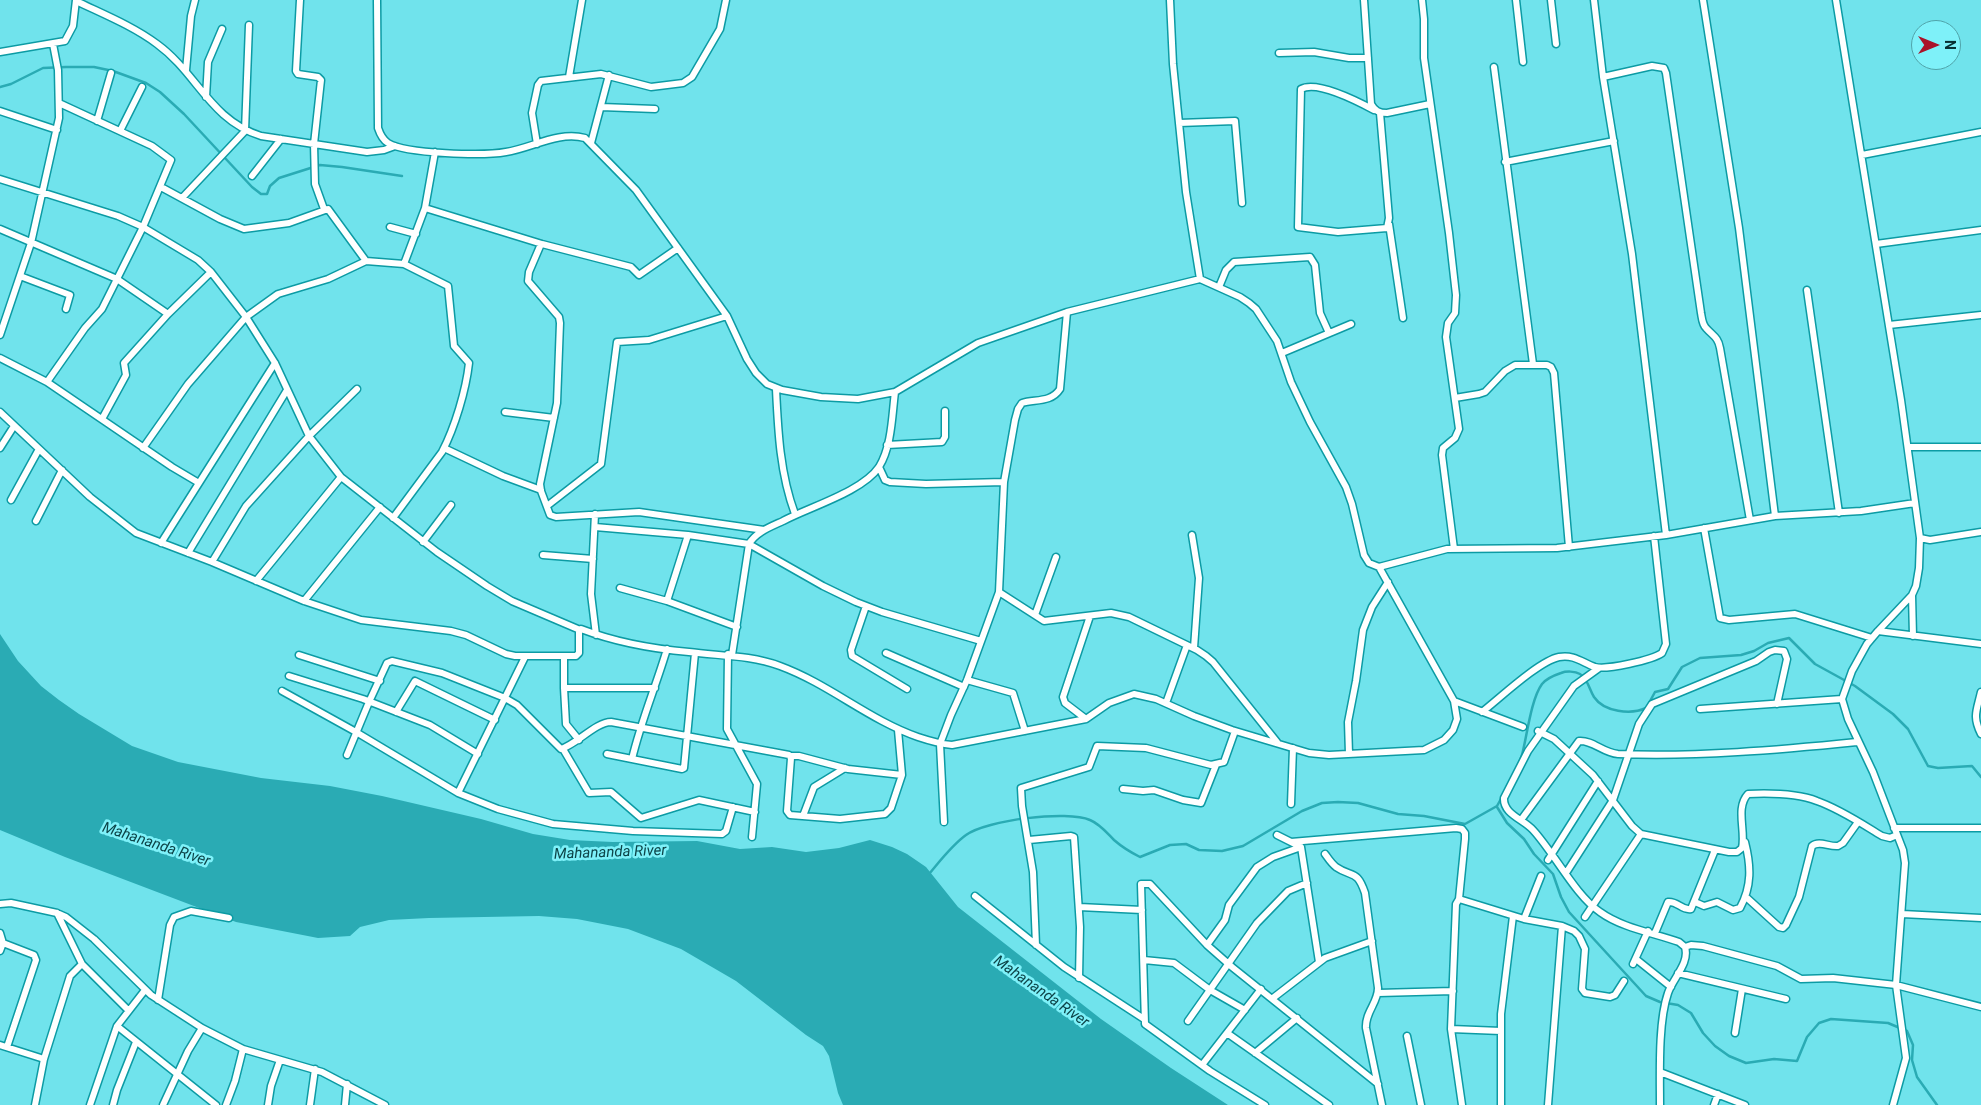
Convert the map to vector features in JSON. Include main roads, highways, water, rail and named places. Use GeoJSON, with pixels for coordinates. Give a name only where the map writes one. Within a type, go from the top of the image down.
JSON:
{"type":"FeatureCollection","features":[{"type":"Feature","properties":{"kind":"water","name":"Mahananda River"},"geometry":{"type":"Polygon","coordinates":[[[0,634],[18,661],[41,686],[59,700],[132,746],[178,762],[261,778],[330,786],[382,796],[481,819],[533,834],[570,840],[613,842],[697,841],[740,849],[772,847],[806,852],[839,848],[870,840],[892,847],[907,854],[926,867],[958,907],[1101,1019],[1228,1105],[843,1105],[838,1093],[829,1056],[823,1046],[736,981],[681,949],[628,929],[577,919],[539,916],[429,918],[389,920],[360,927],[350,936],[318,938],[236,922],[65,857],[0,830],[0,634]]]}},
{"type":"Feature","properties":{"kind":"waterway"},"geometry":{"type":"LineString","coordinates":[[0,87],[11,84],[43,68],[66,67],[94,67],[113,71],[146,83],[160,92],[184,114],[252,187],[261,194],[267,194],[270,186],[279,178],[320,165],[402,176]]}},
{"type":"Feature","properties":{"kind":"waterway"},"geometry":{"type":"LineString","coordinates":[[1649,703],[1655,692],[1668,689],[1682,667],[1700,658],[1741,655],[1754,651],[1768,643],[1789,638],[1815,664],[1855,686],[1893,714],[1908,729],[1928,766],[1938,768],[1972,766],[1981,777]]}},
{"type":"Feature","properties":{"kind":"waterway"},"geometry":{"type":"LineString","coordinates":[[1519,763],[1538,691],[1544,682],[1556,675],[1563,672],[1576,672],[1580,674],[1587,681],[1598,702],[1611,709],[1626,712],[1646,708]]}},
{"type":"Feature","properties":{"kind":"waterway"},"geometry":{"type":"LineString","coordinates":[[929,874],[951,848],[966,835],[991,825],[1027,818],[1064,816],[1090,820],[1100,826],[1120,845],[1140,857],[1170,845],[1186,844],[1199,850],[1222,851],[1243,846],[1302,811],[1322,803],[1358,803],[1398,814],[1424,816],[1465,824],[1497,806],[1502,797]]}},
{"type":"Feature","properties":{"kind":"waterway"},"geometry":{"type":"LineString","coordinates":[[1497,807],[1507,823],[1524,839],[1534,854],[1553,874],[1561,897],[1569,912],[1646,996],[1660,1002],[1678,1005],[1691,1013],[1703,1033],[1715,1046],[1729,1056],[1746,1063],[1774,1059],[1797,1061],[1807,1037],[1819,1023],[1831,1019],[1888,1023],[1907,1031],[1913,1045],[1912,1060],[1917,1077],[1937,1105]]}}]}
